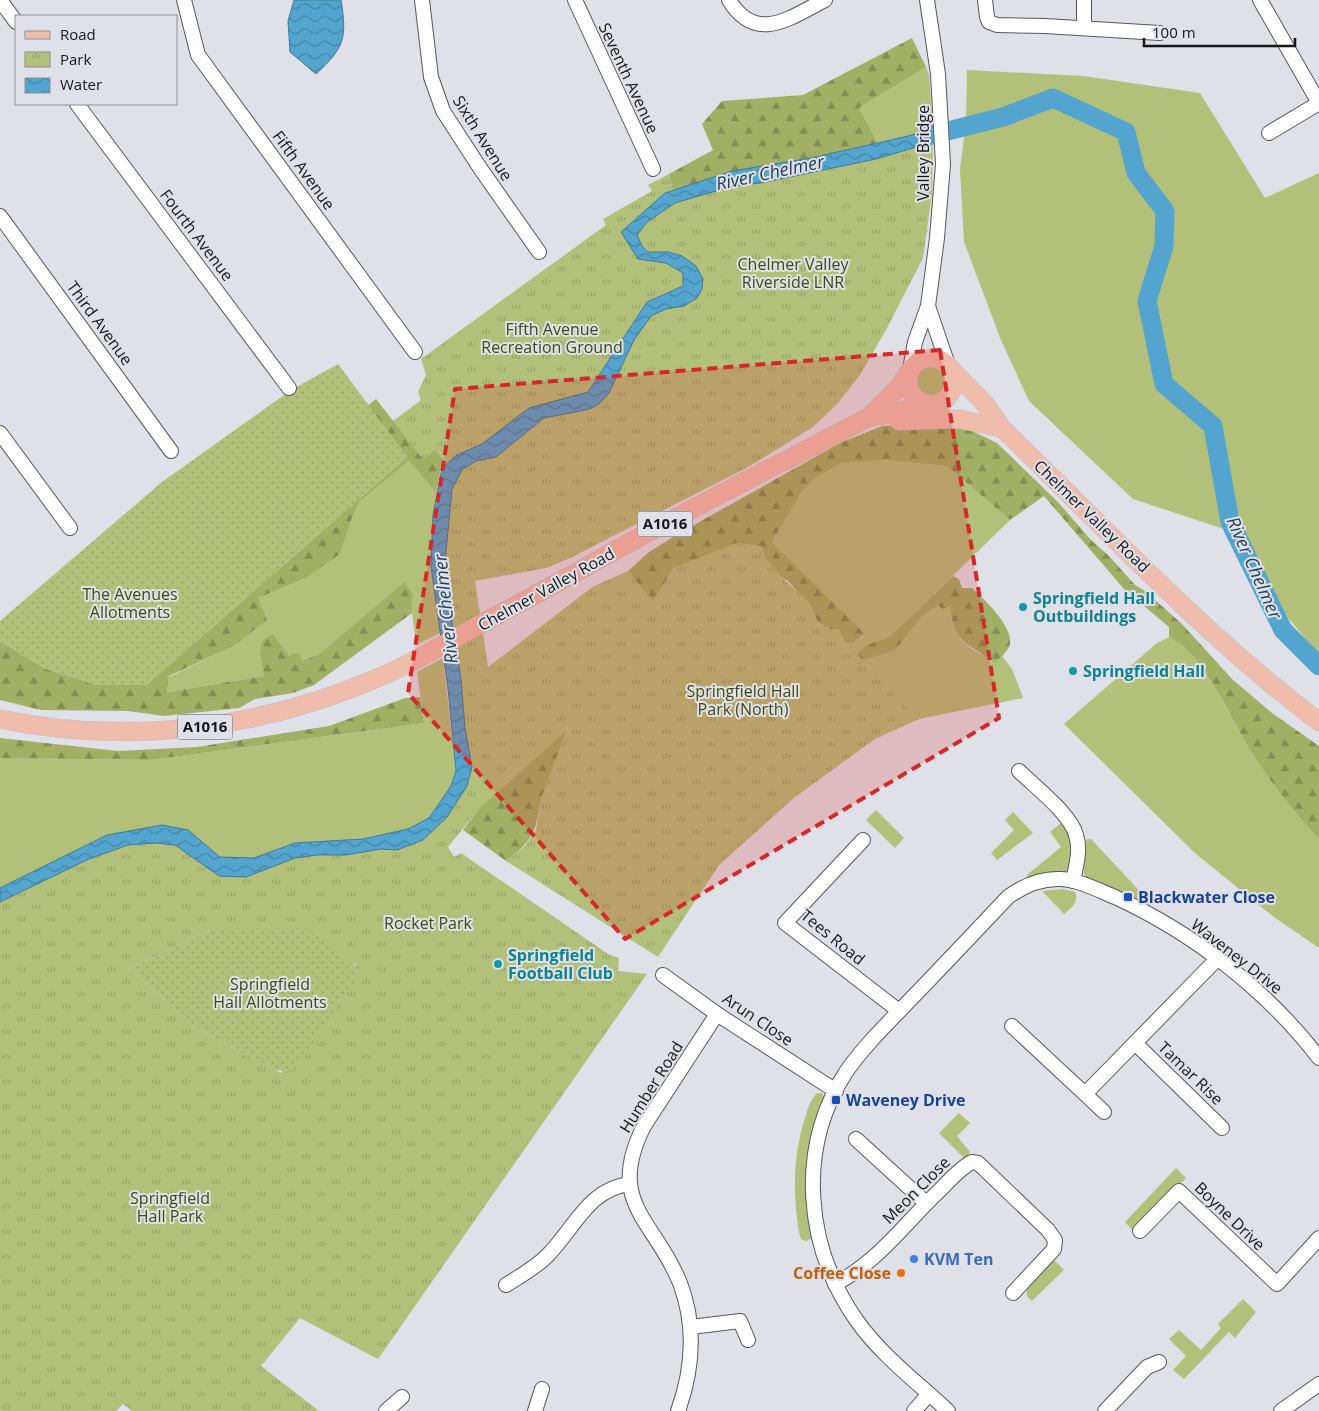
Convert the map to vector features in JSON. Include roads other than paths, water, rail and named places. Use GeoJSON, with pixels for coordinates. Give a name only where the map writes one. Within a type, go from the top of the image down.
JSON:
{"type":"FeatureCollection","features":[{"type":"Feature","properties":{"kind":"main road"},"geometry":{"type":"LineString","coordinates":[[929,357],[939,359],[949,366],[954,378],[952,389],[946,398],[932,404],[916,399],[907,383],[909,371],[919,360],[929,357]]}},
{"type":"Feature","properties":{"kind":"main road","name":"Chelmer Valley Road"},"geometry":{"type":"LineString","coordinates":[[949,366],[986,405],[1002,428],[1203,624],[1272,686],[1319,722]]}},
{"type":"Feature","properties":{"kind":"main road","name":"Chelmer Valley Road"},"geometry":{"type":"LineString","coordinates":[[0,719],[45,727],[95,732],[194,729],[288,711],[344,692],[401,668],[869,417],[900,386],[909,371]]}},
{"type":"Feature","properties":{"kind":"main road","name":"Chelmer Valley Road"},"geometry":{"type":"LineString","coordinates":[[869,417],[932,404],[968,411],[1002,428]]}},
{"type":"Feature","properties":{"kind":"main road","name":"A1016"},"geometry":{"type":"LineString","coordinates":[[834,435],[856,433],[876,425],[910,419],[959,419],[1002,428]]}},
{"type":"Feature","properties":{"kind":"street"},"geometry":{"type":"LineString","coordinates":[[0,0],[15,21]]}},
{"type":"Feature","properties":{"kind":"street","name":"Fifth Avenue"},"geometry":{"type":"LineString","coordinates":[[184,0],[198,55],[415,352]]}},
{"type":"Feature","properties":{"kind":"street","name":"Sixth Avenue"},"geometry":{"type":"LineString","coordinates":[[422,0],[432,77],[444,111],[480,168],[540,252]]}},
{"type":"Feature","properties":{"kind":"street","name":"Seventh Avenue"},"geometry":{"type":"LineString","coordinates":[[575,0],[653,169]]}},
{"type":"Feature","properties":{"kind":"street"},"geometry":{"type":"LineString","coordinates":[[729,0],[742,14],[764,26],[780,22],[825,0]]}},
{"type":"Feature","properties":{"kind":"street","name":"Valley Bridge"},"geometry":{"type":"LineString","coordinates":[[909,371],[915,342],[928,306],[942,194],[943,126],[938,74],[927,0]]}},
{"type":"Feature","properties":{"kind":"street"},"geometry":{"type":"LineString","coordinates":[[985,0],[987,18],[989,22],[997,26],[1084,28],[1160,33]]}},
{"type":"Feature","properties":{"kind":"street"},"geometry":{"type":"LineString","coordinates":[[1084,0],[1084,28]]}},
{"type":"Feature","properties":{"kind":"street"},"geometry":{"type":"LineString","coordinates":[[1260,0],[1319,103],[1269,133]]}},
{"type":"Feature","properties":{"kind":"street","name":"Fourth Avenue"},"geometry":{"type":"LineString","coordinates":[[79,105],[290,388]]}},
{"type":"Feature","properties":{"kind":"street","name":"Third Avenue"},"geometry":{"type":"LineString","coordinates":[[0,216],[171,451]]}},
{"type":"Feature","properties":{"kind":"street","name":"Valley Bridge"},"geometry":{"type":"LineString","coordinates":[[928,306],[949,366]]}},
{"type":"Feature","properties":{"kind":"street"},"geometry":{"type":"LineString","coordinates":[[0,433],[70,528]]}},
{"type":"Feature","properties":{"kind":"street"},"geometry":{"type":"LineString","coordinates":[[1019,771],[1071,823],[1076,835],[1078,848],[1073,881]]}},
{"type":"Feature","properties":{"kind":"street","name":"Tees Road"},"geometry":{"type":"LineString","coordinates":[[863,840],[785,923],[899,1011]]}},
{"type":"Feature","properties":{"kind":"street","name":"Waveney Drive"},"geometry":{"type":"LineString","coordinates":[[948,1411],[872,1339],[858,1322],[835,1284],[819,1243],[813,1205],[812,1178],[819,1133],[836,1091],[860,1054],[1008,898],[1020,888],[1048,880],[1073,881],[1149,914],[1217,959],[1280,1014],[1319,1058]]}},
{"type":"Feature","properties":{"kind":"street","name":"Tamar Rise"},"geometry":{"type":"LineString","coordinates":[[1085,1094],[1136,1044],[1217,959]]}},
{"type":"Feature","properties":{"kind":"street","name":"Arun Close"},"geometry":{"type":"LineString","coordinates":[[663,975],[717,1014],[836,1091]]}},
{"type":"Feature","properties":{"kind":"street","name":"Humber Road"},"geometry":{"type":"LineString","coordinates":[[678,1411],[688,1372],[691,1327],[680,1283],[664,1252],[637,1211],[630,1184],[633,1152],[644,1126],[717,1014]]}},
{"type":"Feature","properties":{"kind":"street"},"geometry":{"type":"LineString","coordinates":[[1012,1026],[1104,1112]]}},
{"type":"Feature","properties":{"kind":"street","name":"Tamar Rise"},"geometry":{"type":"LineString","coordinates":[[1136,1044],[1222,1128]]}},
{"type":"Feature","properties":{"kind":"street"},"geometry":{"type":"LineString","coordinates":[[856,1139],[926,1203]]}},
{"type":"Feature","properties":{"kind":"street","name":"Meon Close"},"geometry":{"type":"LineString","coordinates":[[835,1284],[854,1274],[869,1262],[926,1203],[972,1162],[978,1164],[1048,1230],[1056,1240],[1054,1249],[1013,1293]]}},
{"type":"Feature","properties":{"kind":"street"},"geometry":{"type":"LineString","coordinates":[[506,1285],[549,1254],[596,1197],[610,1188],[630,1184]]}},
{"type":"Feature","properties":{"kind":"street","name":"Boyne Drive"},"geometry":{"type":"LineString","coordinates":[[1140,1231],[1179,1191],[1277,1284],[1319,1238]]}},
{"type":"Feature","properties":{"kind":"street"},"geometry":{"type":"LineString","coordinates":[[691,1327],[740,1320],[748,1340]]}},
{"type":"Feature","properties":{"kind":"street"},"geometry":{"type":"LineString","coordinates":[[1105,1411],[1147,1367],[1159,1362]]}},
{"type":"Feature","properties":{"kind":"street"},"geometry":{"type":"LineString","coordinates":[[1281,1411],[1319,1384]]}},
{"type":"Feature","properties":{"kind":"street"},"geometry":{"type":"LineString","coordinates":[[535,1411],[542,1389]]}},
{"type":"Feature","properties":{"kind":"street"},"geometry":{"type":"LineString","coordinates":[[914,1411],[929,1394]]}},
{"type":"Feature","properties":{"kind":"street"},"geometry":{"type":"LineString","coordinates":[[386,1411],[402,1397]]}},
{"type":"Feature","properties":{"kind":"water"},"geometry":{"type":"Polygon","coordinates":[[[294,0],[341,0],[344,24],[342,41],[326,65],[316,74],[290,52],[288,21],[294,0]]]}},
{"type":"Feature","properties":{"kind":"water"},"geometry":{"type":"Polygon","coordinates":[[[952,124],[953,136],[876,159],[761,183],[733,186],[675,203],[647,222],[637,235],[642,246],[648,252],[669,252],[682,256],[696,266],[703,279],[702,289],[697,298],[684,306],[666,309],[651,316],[634,340],[609,393],[600,403],[590,409],[544,418],[496,457],[476,461],[462,470],[452,489],[444,572],[461,679],[465,728],[472,767],[467,786],[447,817],[423,840],[397,850],[381,849],[346,855],[317,855],[295,858],[246,877],[219,876],[175,845],[156,843],[128,845],[89,859],[0,902],[0,888],[107,835],[162,825],[188,830],[220,857],[254,858],[295,843],[363,839],[408,829],[429,818],[451,786],[456,771],[448,689],[431,566],[433,515],[442,468],[457,455],[482,444],[529,408],[588,392],[647,302],[683,286],[683,273],[666,263],[638,259],[621,232],[665,193],[732,171],[811,158],[952,124]]]}},
{"type":"Feature","properties":{"kind":"waterway","name":"River Chelmer"},"geometry":{"type":"LineString","coordinates":[[928,136],[1003,117],[1053,98],[1126,132],[1136,173],[1165,211],[1164,246],[1147,301],[1164,384],[1213,426],[1230,522],[1283,630],[1319,666]]}},
{"type":"Feature","properties":{"kind":"place","name":"Springfield Hall Outbuildings"},"geometry":{"type":"Point","coordinates":[1023,607]}},
{"type":"Feature","properties":{"kind":"place","name":"Springfield Hall"},"geometry":{"type":"Point","coordinates":[1073,671]}},
{"type":"Feature","properties":{"kind":"place","name":"Blackwater Close"},"geometry":{"type":"Point","coordinates":[1128,897]}},
{"type":"Feature","properties":{"kind":"place","name":"Springfield Football Club"},"geometry":{"type":"Point","coordinates":[498,964]}},
{"type":"Feature","properties":{"kind":"place","name":"Waveney Drive"},"geometry":{"type":"Point","coordinates":[836,1100]}},
{"type":"Feature","properties":{"kind":"place","name":"KVM Ten"},"geometry":{"type":"Point","coordinates":[914,1259]}},
{"type":"Feature","properties":{"kind":"place","name":"Coffee Close"},"geometry":{"type":"Point","coordinates":[901,1273]}},
{"type":"Feature","properties":{"kind":"park label","name":"Chelmer Valley Riverside LNR"},"geometry":{"type":"Point","coordinates":[793,273]}},
{"type":"Feature","properties":{"kind":"park label","name":"Fifth Avenue Recreation Ground"},"geometry":{"type":"Point","coordinates":[552,338]}},
{"type":"Feature","properties":{"kind":"park label","name":"The Avenues Allotments"},"geometry":{"type":"Point","coordinates":[130,603]}},
{"type":"Feature","properties":{"kind":"park label","name":"Springfield Hall Park (North)"},"geometry":{"type":"Point","coordinates":[743,700]}},
{"type":"Feature","properties":{"kind":"park label","name":"Rocket Park"},"geometry":{"type":"Point","coordinates":[428,923]}},
{"type":"Feature","properties":{"kind":"park label","name":"Springfield Hall Allotments"},"geometry":{"type":"Point","coordinates":[270,993]}},
{"type":"Feature","properties":{"kind":"park label","name":"Springfield Hall Park"},"geometry":{"type":"Point","coordinates":[170,1207]}}]}
